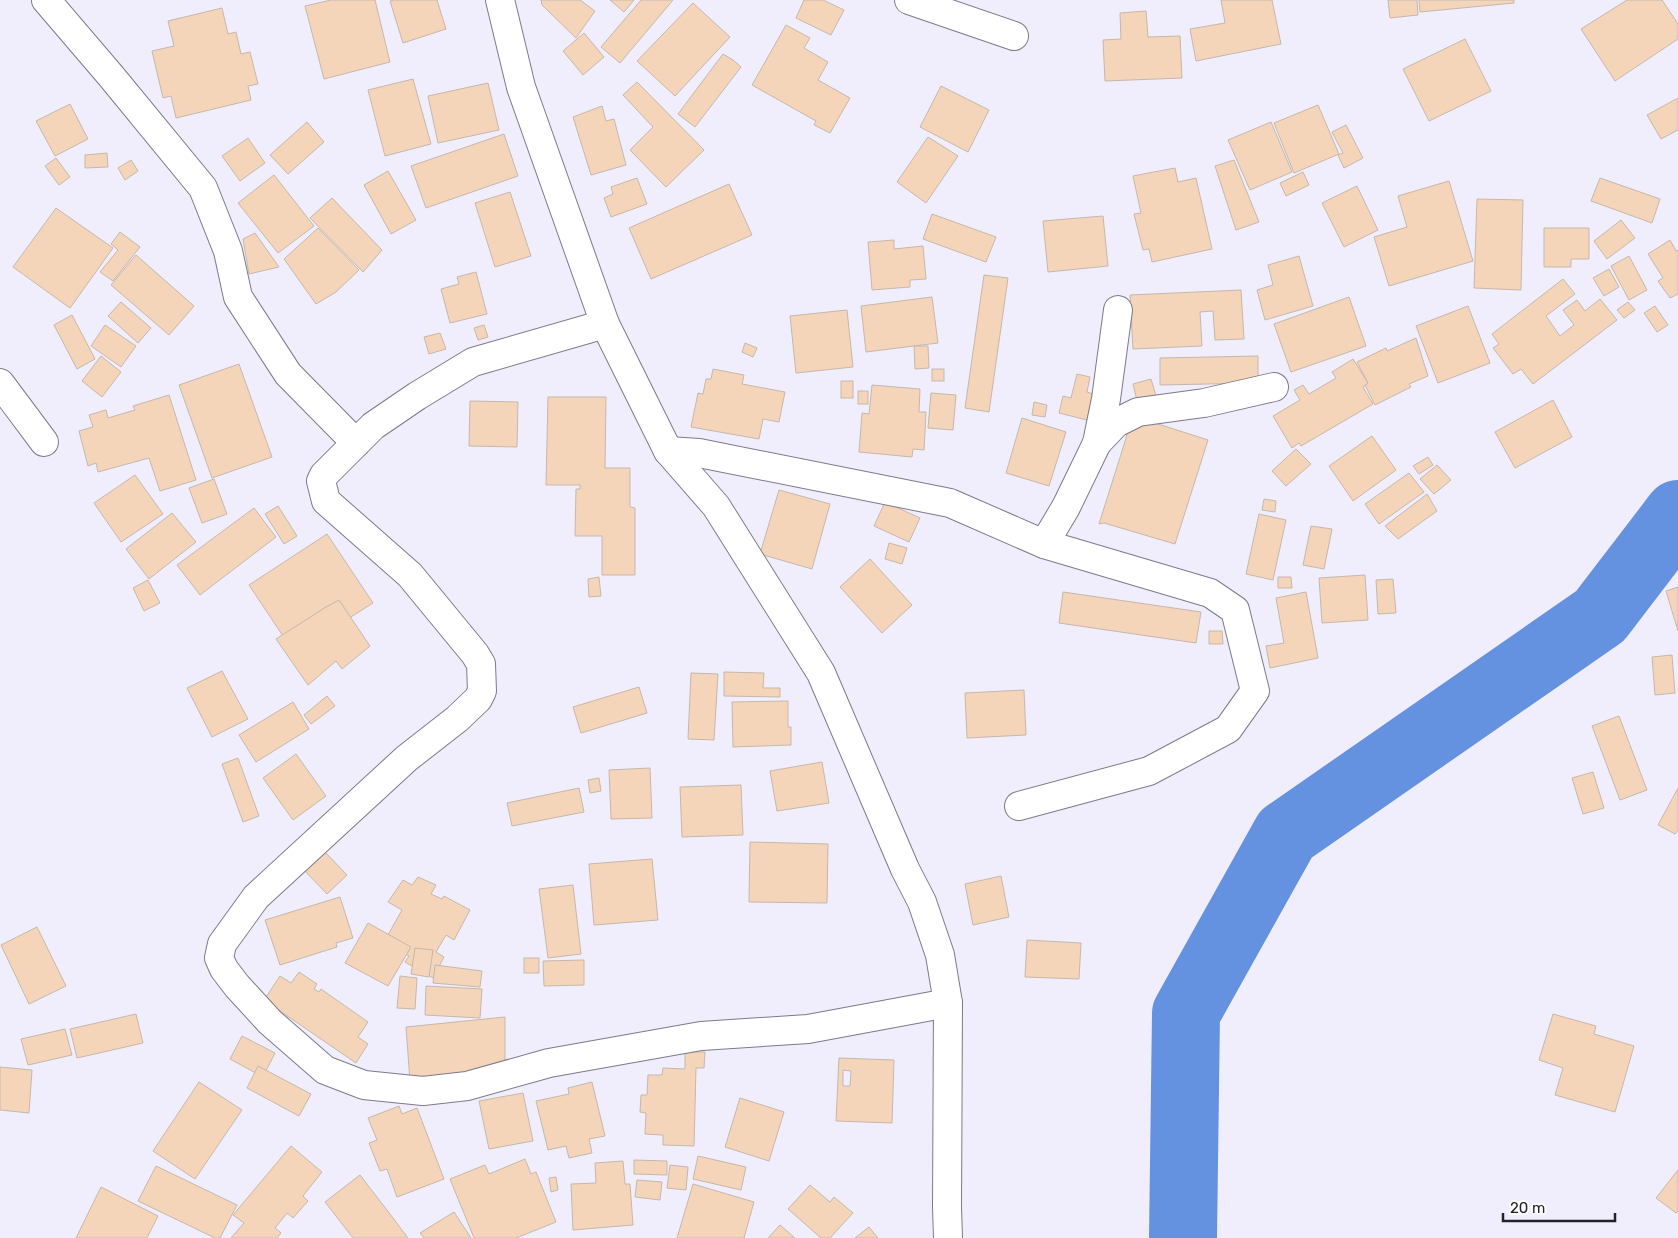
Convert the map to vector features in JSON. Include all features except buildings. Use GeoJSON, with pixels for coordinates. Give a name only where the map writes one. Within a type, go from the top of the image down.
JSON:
{"type":"FeatureCollection","features":[{"type":"Feature","properties":{"kind":"street"},"geometry":{"type":"LineString","coordinates":[[46,0],[203,188],[228,251],[238,296],[288,374],[356,444]]}},
{"type":"Feature","properties":{"kind":"street"},"geometry":{"type":"LineString","coordinates":[[500,0],[521,87],[605,324],[668,451],[716,506],[822,673],[905,869],[922,902],[940,954],[948,1003],[946,1207],[948,1238]]}},
{"type":"Feature","properties":{"kind":"street"},"geometry":{"type":"LineString","coordinates":[[909,0],[1014,36]]}},
{"type":"Feature","properties":{"kind":"street"},"geometry":{"type":"LineString","coordinates":[[1044,544],[1066,507],[1097,444],[1106,399],[1118,310]]}},
{"type":"Feature","properties":{"kind":"street"},"geometry":{"type":"LineString","coordinates":[[605,324],[473,362],[417,396],[374,426],[324,475],[321,481],[326,501],[410,575],[481,664],[482,691],[478,699],[458,719],[407,758],[256,897],[222,944],[219,958],[224,970],[270,1022],[325,1070],[364,1085],[423,1091],[467,1086],[549,1064],[701,1036],[808,1029],[948,1003]]}},
{"type":"Feature","properties":{"kind":"street"},"geometry":{"type":"LineString","coordinates":[[0,383],[44,442]]}},
{"type":"Feature","properties":{"kind":"street"},"geometry":{"type":"LineString","coordinates":[[1097,444],[1116,423],[1138,412],[1204,403],[1274,387]]}},
{"type":"Feature","properties":{"kind":"street"},"geometry":{"type":"LineString","coordinates":[[668,451],[699,453],[950,503],[1044,544],[1210,594],[1235,610],[1254,691],[1228,728],[1149,771],[1019,806]]}},
{"type":"Feature","properties":{"kind":"waterway"},"geometry":{"type":"LineString","coordinates":[[1183,1238],[1186,1013],[1286,834],[1600,616],[1678,514]]}}]}
